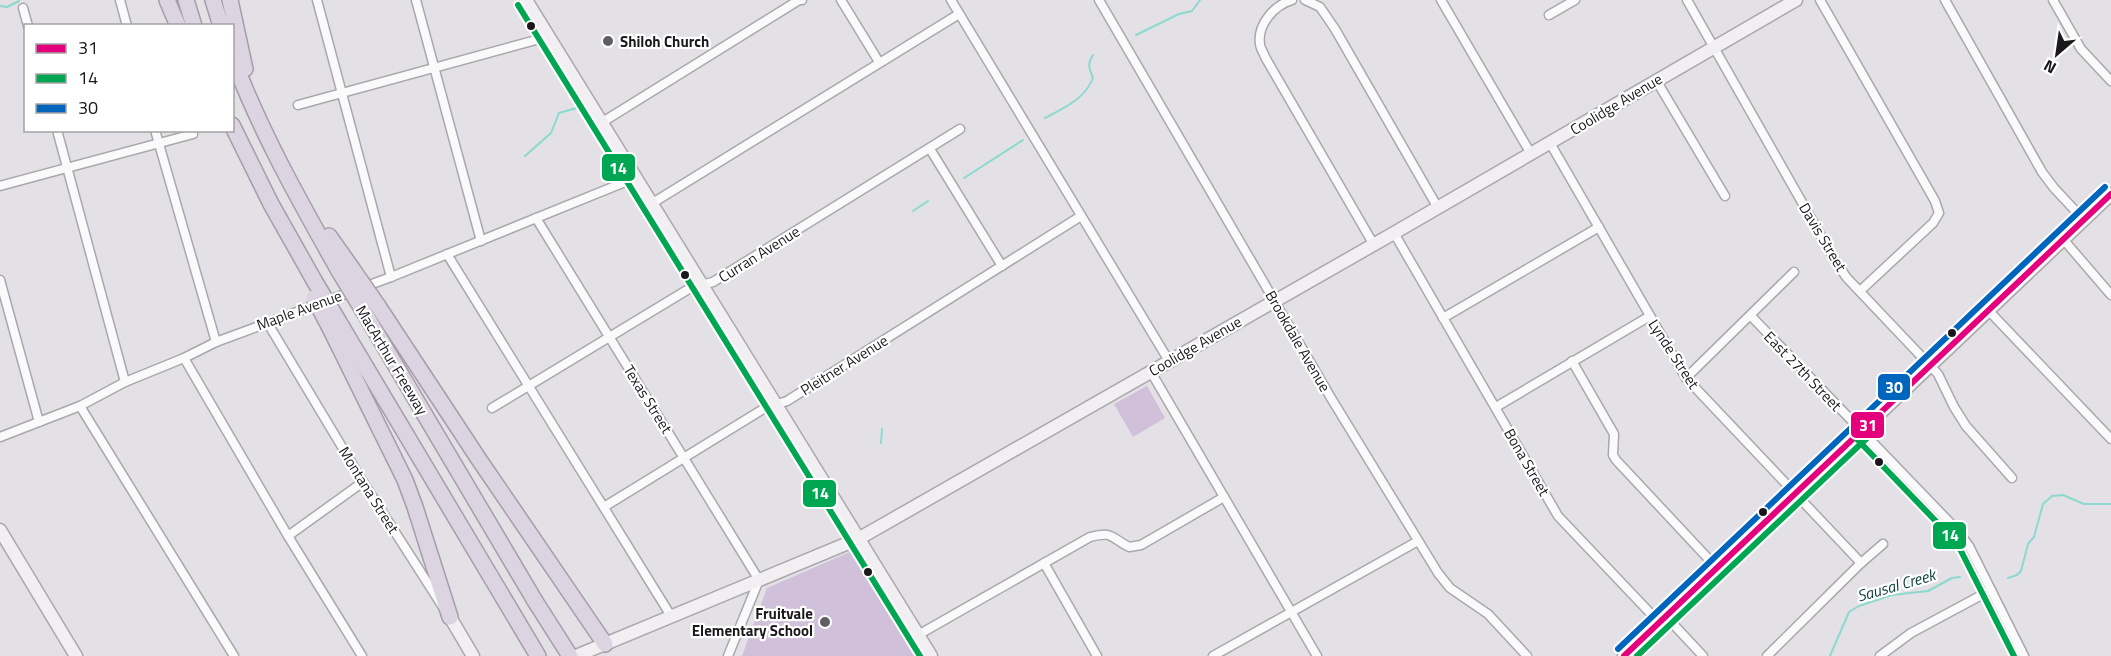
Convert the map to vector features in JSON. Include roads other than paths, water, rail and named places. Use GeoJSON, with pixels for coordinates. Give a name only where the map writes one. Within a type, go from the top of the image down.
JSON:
{"type":"FeatureCollection","features":[{"type":"Feature","properties":{"kind":"highway"},"geometry":{"type":"LineString","coordinates":[[168,0],[177,24]]}},
{"type":"Feature","properties":{"kind":"highway"},"geometry":{"type":"LineString","coordinates":[[186,0],[193,24]]}},
{"type":"Feature","properties":{"kind":"highway"},"geometry":{"type":"LineString","coordinates":[[213,0],[220,24]]}},
{"type":"Feature","properties":{"kind":"highway"},"geometry":{"type":"LineString","coordinates":[[230,0],[253,107]]}},
{"type":"Feature","properties":{"kind":"highway"},"geometry":{"type":"LineString","coordinates":[[234,61],[287,178],[371,309],[478,458],[608,650]]}},
{"type":"Feature","properties":{"kind":"highway"},"geometry":{"type":"LineString","coordinates":[[234,130],[334,324],[405,480],[416,507],[450,617]]}},
{"type":"Feature","properties":{"kind":"highway","name":"MacArthur Freeway"},"geometry":{"type":"LineString","coordinates":[[371,309],[556,636],[570,656]]}},
{"type":"Feature","properties":{"kind":"highway","name":"MacArthur Freeway"},"geometry":{"type":"LineString","coordinates":[[334,324],[535,651]]}},
{"type":"Feature","properties":{"kind":"street"},"geometry":{"type":"LineString","coordinates":[[120,0],[126,24]]}},
{"type":"Feature","properties":{"kind":"street"},"geometry":{"type":"LineString","coordinates":[[317,0],[391,277]]}},
{"type":"Feature","properties":{"kind":"street"},"geometry":{"type":"LineString","coordinates":[[416,0],[481,241]]}},
{"type":"Feature","properties":{"kind":"street"},"geometry":{"type":"LineString","coordinates":[[526,0],[931,656]]}},
{"type":"Feature","properties":{"kind":"street"},"geometry":{"type":"LineString","coordinates":[[601,123],[802,0]]}},
{"type":"Feature","properties":{"kind":"street"},"geometry":{"type":"LineString","coordinates":[[842,0],[879,62]]}},
{"type":"Feature","properties":{"kind":"street"},"geometry":{"type":"LineString","coordinates":[[951,0],[1169,362]]}},
{"type":"Feature","properties":{"kind":"street","name":"Brookdale Avenue"},"geometry":{"type":"LineString","coordinates":[[1099,0],[1438,573],[1450,588],[1488,614],[1527,656]]}},
{"type":"Feature","properties":{"kind":"street"},"geometry":{"type":"LineString","coordinates":[[1305,0],[1320,7],[1335,29],[1438,208]]}},
{"type":"Feature","properties":{"kind":"street"},"geometry":{"type":"LineString","coordinates":[[1441,0],[1531,154]]}},
{"type":"Feature","properties":{"kind":"street"},"geometry":{"type":"LineString","coordinates":[[1549,15],[1575,0]]}},
{"type":"Feature","properties":{"kind":"street","name":"Davis Street"},"geometry":{"type":"LineString","coordinates":[[1687,0],[1837,264],[1938,374],[1953,407],[1966,426],[2012,478]]}},
{"type":"Feature","properties":{"kind":"street","name":"Coolidge Avenue"},"geometry":{"type":"LineString","coordinates":[[576,656],[608,650],[671,616],[858,538],[1374,245],[1796,0]]}},
{"type":"Feature","properties":{"kind":"street"},"geometry":{"type":"LineString","coordinates":[[1820,0],[1935,201],[1939,213],[1933,223],[1860,291]]}},
{"type":"Feature","properties":{"kind":"street"},"geometry":{"type":"LineString","coordinates":[[1945,0],[2042,172],[2084,220]]}},
{"type":"Feature","properties":{"kind":"street"},"geometry":{"type":"LineString","coordinates":[[2053,0],[2081,49],[2111,81]]}},
{"type":"Feature","properties":{"kind":"street"},"geometry":{"type":"LineString","coordinates":[[1286,1],[1262,24],[1260,44],[1265,57],[1374,245]]}},
{"type":"Feature","properties":{"kind":"street"},"geometry":{"type":"LineString","coordinates":[[23,8],[27,24]]}},
{"type":"Feature","properties":{"kind":"street"},"geometry":{"type":"LineString","coordinates":[[651,204],[959,14]]}},
{"type":"Feature","properties":{"kind":"street"},"geometry":{"type":"LineString","coordinates":[[298,105],[547,37]]}},
{"type":"Feature","properties":{"kind":"street"},"geometry":{"type":"LineString","coordinates":[[1656,80],[1725,196]]}},
{"type":"Feature","properties":{"kind":"street","name":"Curran Avenue"},"geometry":{"type":"LineString","coordinates":[[492,408],[692,287],[713,282],[960,129]]}},
{"type":"Feature","properties":{"kind":"street"},"geometry":{"type":"LineString","coordinates":[[58,132],[126,382]]}},
{"type":"Feature","properties":{"kind":"street"},"geometry":{"type":"LineString","coordinates":[[156,132],[216,342]]}},
{"type":"Feature","properties":{"kind":"street"},"geometry":{"type":"LineString","coordinates":[[0,186],[193,134]]}},
{"type":"Feature","properties":{"kind":"street","name":"Lynde Street"},"geometry":{"type":"LineString","coordinates":[[1550,143],[1686,378],[1861,563]]}},
{"type":"Feature","properties":{"kind":"street"},"geometry":{"type":"LineString","coordinates":[[930,149],[1002,266]]}},
{"type":"Feature","properties":{"kind":"street","name":"Maple Avenue"},"geometry":{"type":"LineString","coordinates":[[0,437],[80,406],[126,382],[216,342],[391,277],[635,178]]}},
{"type":"Feature","properties":{"kind":"street"},"geometry":{"type":"LineString","coordinates":[[1624,656],[2111,194]]}},
{"type":"Feature","properties":{"kind":"street","name":"Pleitner Avenue"},"geometry":{"type":"LineString","coordinates":[[604,507],[765,408],[787,401],[1081,216]]}},
{"type":"Feature","properties":{"kind":"street","name":"Texas Street"},"geometry":{"type":"LineString","coordinates":[[536,218],[759,580]]}},
{"type":"Feature","properties":{"kind":"street"},"geometry":{"type":"LineString","coordinates":[[1443,318],[1599,227]]}},
{"type":"Feature","properties":{"kind":"street","name":"Bona Street"},"geometry":{"type":"LineString","coordinates":[[1394,233],[1558,516],[1652,615],[1674,624],[1703,656]]}},
{"type":"Feature","properties":{"kind":"street"},"geometry":{"type":"LineString","coordinates":[[2063,239],[2111,295]]}},
{"type":"Feature","properties":{"kind":"street"},"geometry":{"type":"LineString","coordinates":[[447,254],[671,616]]}},
{"type":"Feature","properties":{"kind":"street"},"geometry":{"type":"LineString","coordinates":[[1686,378],[1794,272]]}},
{"type":"Feature","properties":{"kind":"street"},"geometry":{"type":"LineString","coordinates":[[0,280],[39,422]]}},
{"type":"Feature","properties":{"kind":"street"},"geometry":{"type":"LineString","coordinates":[[1988,310],[2111,439]]}},
{"type":"Feature","properties":{"kind":"street"},"geometry":{"type":"LineString","coordinates":[[1496,407],[1650,316]]}},
{"type":"Feature","properties":{"kind":"street","name":"East 27th Street"},"geometry":{"type":"LineString","coordinates":[[1751,316],[1958,531],[1969,546],[2020,654]]}},
{"type":"Feature","properties":{"kind":"street","name":"Montana Street"},"geometry":{"type":"LineString","coordinates":[[267,322],[363,482],[473,656]]}},
{"type":"Feature","properties":{"kind":"street"},"geometry":{"type":"LineString","coordinates":[[184,358],[288,536],[362,656]]}},
{"type":"Feature","properties":{"kind":"street"},"geometry":{"type":"LineString","coordinates":[[1572,361],[1614,434],[1613,455],[1616,460],[1717,568]]}},
{"type":"Feature","properties":{"kind":"street"},"geometry":{"type":"LineString","coordinates":[[1151,372],[1317,656]]}},
{"type":"Feature","properties":{"kind":"street"},"geometry":{"type":"LineString","coordinates":[[80,406],[234,656]]}},
{"type":"Feature","properties":{"kind":"street"},"geometry":{"type":"LineString","coordinates":[[288,536],[363,482]]}},
{"type":"Feature","properties":{"kind":"street"},"geometry":{"type":"LineString","coordinates":[[918,635],[1090,537],[1105,533],[1129,548],[1141,544],[1224,497]]}},
{"type":"Feature","properties":{"kind":"street"},"geometry":{"type":"LineString","coordinates":[[0,530],[76,656]]}},
{"type":"Feature","properties":{"kind":"street"},"geometry":{"type":"LineString","coordinates":[[1213,656],[1418,541]]}},
{"type":"Feature","properties":{"kind":"street"},"geometry":{"type":"LineString","coordinates":[[1767,656],[1883,544]]}},
{"type":"Feature","properties":{"kind":"street"},"geometry":{"type":"LineString","coordinates":[[1044,563],[1097,656]]}},
{"type":"Feature","properties":{"kind":"street"},"geometry":{"type":"LineString","coordinates":[[728,656],[759,580]]}},
{"type":"Feature","properties":{"kind":"street"},"geometry":{"type":"LineString","coordinates":[[1880,656],[1911,633],[1991,590]]}},
{"type":"Feature","properties":{"kind":"waterway"},"geometry":{"type":"LineString","coordinates":[[1136,35],[1179,14],[1192,11],[1200,0]]}},
{"type":"Feature","properties":{"kind":"waterway"},"geometry":{"type":"LineString","coordinates":[[0,6],[7,7],[19,1]]}},
{"type":"Feature","properties":{"kind":"waterway"},"geometry":{"type":"LineString","coordinates":[[1045,118],[1073,102],[1085,92],[1093,78],[1089,66],[1093,55]]}},
{"type":"Feature","properties":{"kind":"waterway"},"geometry":{"type":"LineString","coordinates":[[525,156],[551,133],[559,113],[580,107]]}},
{"type":"Feature","properties":{"kind":"waterway"},"geometry":{"type":"LineString","coordinates":[[964,178],[1023,140]]}},
{"type":"Feature","properties":{"kind":"waterway"},"geometry":{"type":"LineString","coordinates":[[913,211],[928,201]]}},
{"type":"Feature","properties":{"kind":"waterway"},"geometry":{"type":"LineString","coordinates":[[881,443],[882,429]]}},
{"type":"Feature","properties":{"kind":"waterway","name":"Sausal Creek"},"geometry":{"type":"LineString","coordinates":[[2008,578],[2021,571],[2043,504],[2052,496],[2063,495],[2084,504],[2111,504]]}},
{"type":"Feature","properties":{"kind":"waterway","name":"Sausal Creek"},"geometry":{"type":"LineString","coordinates":[[1830,656],[1849,612],[1859,606],[1892,595],[1928,591],[1952,578],[1960,577]]}},
{"type":"Feature","properties":{"kind":"place","name":"Shiloh Church"},"geometry":{"type":"Point","coordinates":[608,41]}},
{"type":"Feature","properties":{"kind":"place","name":"Fruitvale Elementary School"},"geometry":{"type":"Point","coordinates":[825,622]}}]}
